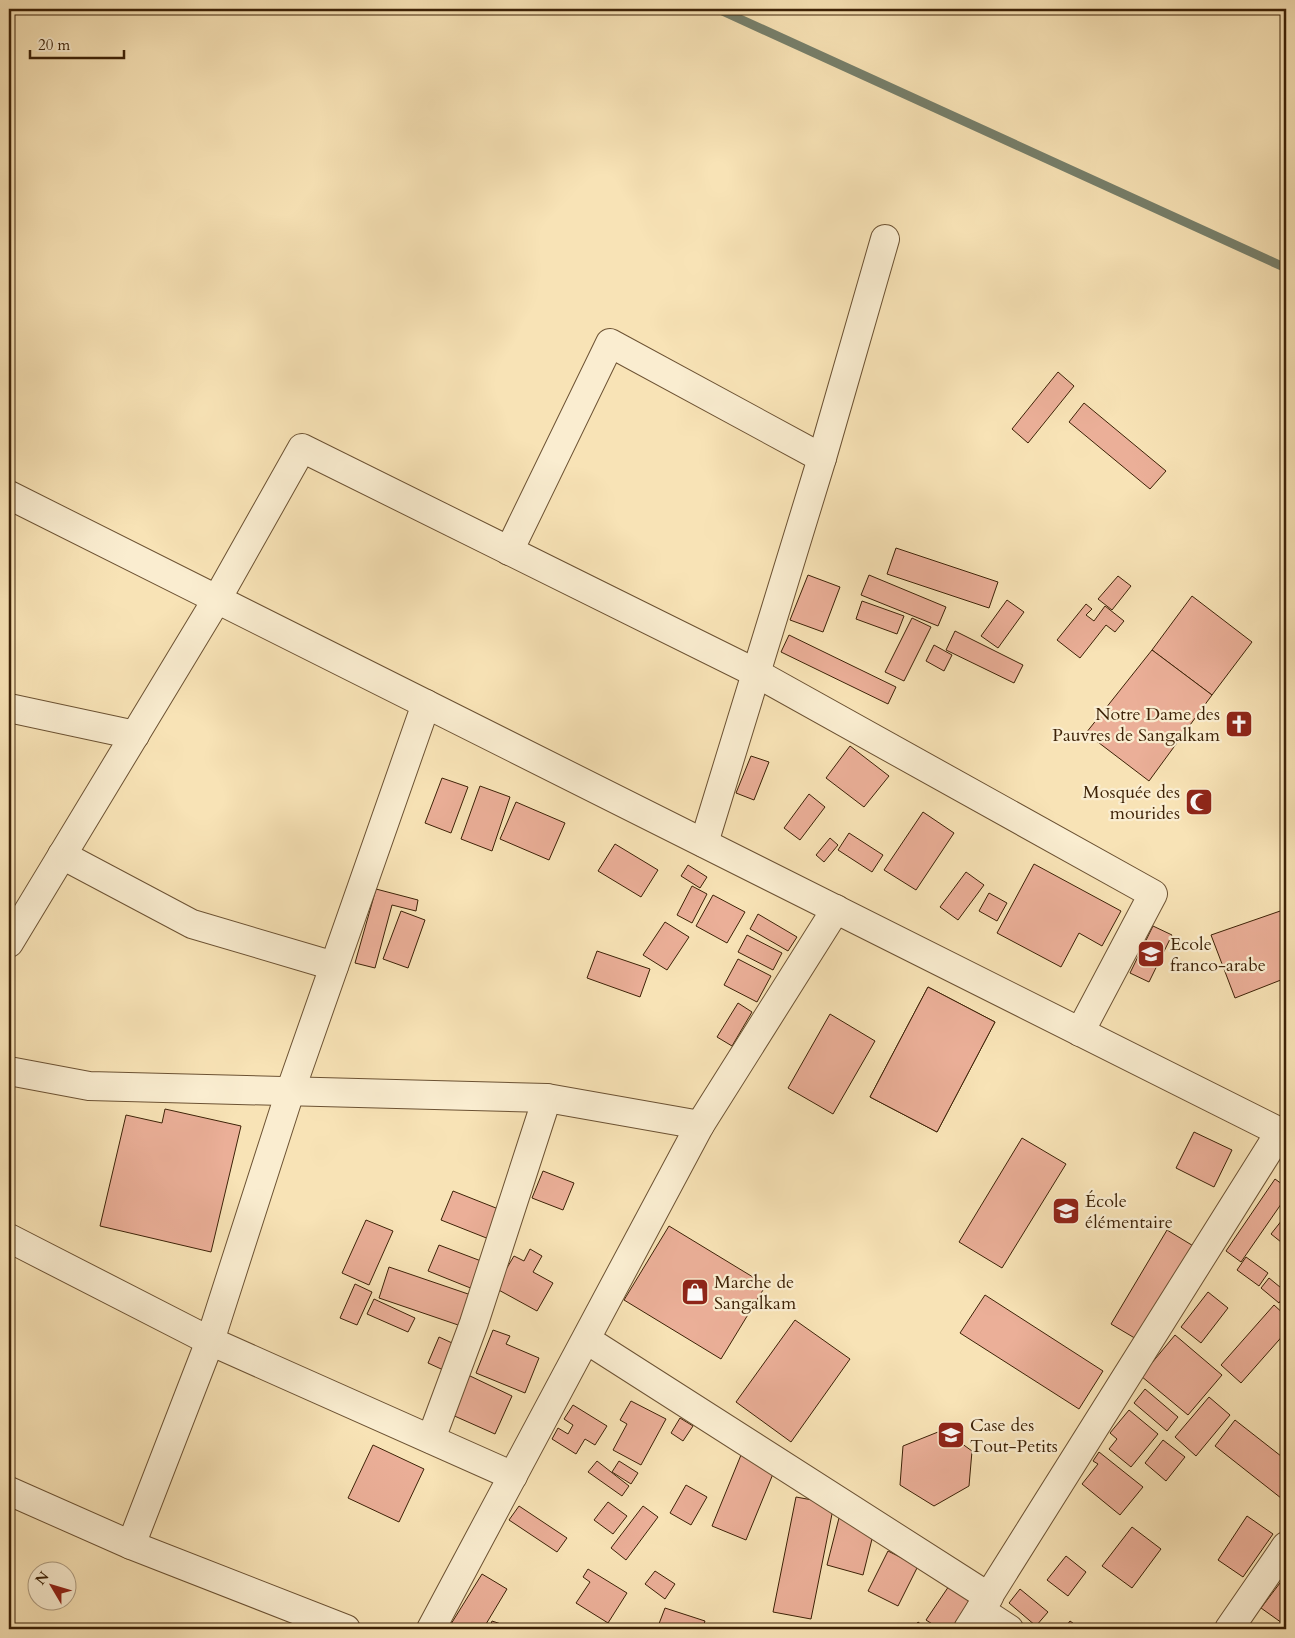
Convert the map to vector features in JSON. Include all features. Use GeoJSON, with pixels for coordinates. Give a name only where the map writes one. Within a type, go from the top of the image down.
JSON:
{"type":"FeatureCollection","features":[{"type":"Feature","properties":{"kind":"street"},"geometry":{"type":"LineString","coordinates":[[704,843],[822,458],[885,239]]}},
{"type":"Feature","properties":{"kind":"street"},"geometry":{"type":"LineString","coordinates":[[509,551],[610,343],[822,458]]}},
{"type":"Feature","properties":{"kind":"street"},"geometry":{"type":"LineString","coordinates":[[9,943],[18,907],[62,855],[217,599],[302,448],[756,673],[1153,894],[1080,1032]]}},
{"type":"Feature","properties":{"kind":"street"},"geometry":{"type":"LineString","coordinates":[[9,497],[217,599],[1283,1133],[979,1612]]}},
{"type":"Feature","properties":{"kind":"street"},"geometry":{"type":"LineString","coordinates":[[131,1545],[210,1340],[290,1092],[426,704]]}},
{"type":"Feature","properties":{"kind":"street"},"geometry":{"type":"LineString","coordinates":[[9,708],[135,735]]}},
{"type":"Feature","properties":{"kind":"street"},"geometry":{"type":"LineString","coordinates":[[62,855],[192,924],[334,966]]}},
{"type":"Feature","properties":{"kind":"street"},"geometry":{"type":"LineString","coordinates":[[431,1629],[587,1340],[700,1125],[836,909]]}},
{"type":"Feature","properties":{"kind":"street"},"geometry":{"type":"LineString","coordinates":[[9,1071],[88,1086],[547,1098],[700,1125]]}},
{"type":"Feature","properties":{"kind":"street"},"geometry":{"type":"LineString","coordinates":[[431,1439],[474,1323],[547,1098]]}},
{"type":"Feature","properties":{"kind":"street"},"geometry":{"type":"LineString","coordinates":[[9,1238],[210,1340],[514,1476]]}},
{"type":"Feature","properties":{"kind":"street"},"geometry":{"type":"LineString","coordinates":[[587,1340],[979,1612],[1009,1629]]}},
{"type":"Feature","properties":{"kind":"street"},"geometry":{"type":"LineString","coordinates":[[9,1491],[131,1545],[346,1629]]}},
{"type":"Feature","properties":{"kind":"street"},"geometry":{"type":"LineString","coordinates":[[1229,1629],[1286,1546]]}},
{"type":"Feature","properties":{"kind":"building"},"geometry":{"type":"Polygon","coordinates":[[[1058,372],[1074,386],[1028,443],[1012,429],[1058,372]]]}},
{"type":"Feature","properties":{"kind":"building"},"geometry":{"type":"Polygon","coordinates":[[[1084,403],[1166,471],[1150,489],[1069,422],[1084,403]]]}},
{"type":"Feature","properties":{"kind":"building"},"geometry":{"type":"Polygon","coordinates":[[[896,548],[998,582],[989,608],[887,574],[896,548]]]}},
{"type":"Feature","properties":{"kind":"building"},"geometry":{"type":"Polygon","coordinates":[[[808,575],[840,587],[823,632],[790,620],[808,575]]]}},
{"type":"Feature","properties":{"kind":"building"},"geometry":{"type":"Polygon","coordinates":[[[869,575],[946,607],[938,626],[861,595],[869,575]]]}},
{"type":"Feature","properties":{"kind":"building"},"geometry":{"type":"Polygon","coordinates":[[[1118,576],[1131,586],[1112,610],[1098,599],[1118,576]]]}},
{"type":"Feature","properties":{"kind":"building"},"geometry":{"type":"Polygon","coordinates":[[[1192,596],[1252,642],[1212,695],[1152,650],[1192,596]]]}},
{"type":"Feature","properties":{"kind":"building"},"geometry":{"type":"Polygon","coordinates":[[[1007,600],[1024,612],[998,648],[981,636],[1007,600]]]}},
{"type":"Feature","properties":{"kind":"building"},"geometry":{"type":"Polygon","coordinates":[[[862,601],[904,616],[897,634],[856,619],[862,601]]]}},
{"type":"Feature","properties":{"kind":"building"},"geometry":{"type":"Polygon","coordinates":[[[1086,604],[1092,609],[1086,615],[1094,621],[1105,606],[1124,621],[1115,632],[1106,625],[1080,658],[1057,640],[1086,604]]]}},
{"type":"Feature","properties":{"kind":"building"},"geometry":{"type":"Polygon","coordinates":[[[912,618],[931,627],[904,681],[885,672],[912,618]]]}},
{"type":"Feature","properties":{"kind":"building"},"geometry":{"type":"Polygon","coordinates":[[[955,631],[1023,665],[1014,683],[946,650],[955,631]]]}},
{"type":"Feature","properties":{"kind":"building"},"geometry":{"type":"Polygon","coordinates":[[[789,635],[896,687],[888,704],[781,652],[789,635]]]}},
{"type":"Feature","properties":{"kind":"building"},"geometry":{"type":"Polygon","coordinates":[[[934,645],[952,655],[944,671],[926,661],[934,645]]]}},
{"type":"Feature","properties":{"kind":"building"},"geometry":{"type":"Polygon","coordinates":[[[1152,650],[1212,695],[1149,781],[1086,733],[1152,650]]]}},
{"type":"Feature","properties":{"kind":"building"},"geometry":{"type":"Polygon","coordinates":[[[850,746],[889,776],[864,807],[826,778],[850,746]]]}},
{"type":"Feature","properties":{"kind":"building"},"geometry":{"type":"Polygon","coordinates":[[[751,756],[769,762],[754,800],[736,793],[751,756]]]}},
{"type":"Feature","properties":{"kind":"building"},"geometry":{"type":"Polygon","coordinates":[[[442,778],[468,787],[451,833],[425,823],[442,778]]]}},
{"type":"Feature","properties":{"kind":"building"},"geometry":{"type":"Polygon","coordinates":[[[480,786],[510,797],[492,851],[461,839],[480,786]]]}},
{"type":"Feature","properties":{"kind":"building"},"geometry":{"type":"Polygon","coordinates":[[[809,794],[825,807],[800,840],[784,828],[809,794]]]}},
{"type":"Feature","properties":{"kind":"building"},"geometry":{"type":"Polygon","coordinates":[[[516,802],[565,823],[549,860],[500,839],[516,802]]]}},
{"type":"Feature","properties":{"kind":"building"},"geometry":{"type":"Polygon","coordinates":[[[923,812],[954,833],[916,890],[884,870],[923,812]]]}},
{"type":"Feature","properties":{"kind":"building"},"geometry":{"type":"Polygon","coordinates":[[[849,833],[883,855],[872,872],[838,850],[849,833]]]}},
{"type":"Feature","properties":{"kind":"building"},"geometry":{"type":"Polygon","coordinates":[[[830,838],[838,845],[824,862],[816,855],[830,838]]]}},
{"type":"Feature","properties":{"kind":"building"},"geometry":{"type":"Polygon","coordinates":[[[615,844],[658,870],[641,897],[598,871],[615,844]]]}},
{"type":"Feature","properties":{"kind":"building"},"geometry":{"type":"Polygon","coordinates":[[[1034,864],[1121,911],[1102,946],[1079,933],[1061,967],[997,933],[1034,864]]]}},
{"type":"Feature","properties":{"kind":"building"},"geometry":{"type":"Polygon","coordinates":[[[688,865],[707,877],[700,888],[681,876],[688,865]]]}},
{"type":"Feature","properties":{"kind":"building"},"geometry":{"type":"Polygon","coordinates":[[[966,872],[984,885],[958,920],[940,907],[966,872]]]}},
{"type":"Feature","properties":{"kind":"building"},"geometry":{"type":"Polygon","coordinates":[[[692,886],[707,894],[692,923],[677,915],[692,886]]]}},
{"type":"Feature","properties":{"kind":"building"},"geometry":{"type":"Polygon","coordinates":[[[376,889],[418,900],[416,911],[392,905],[375,968],[355,963],[376,889]]]}},
{"type":"Feature","properties":{"kind":"building"},"geometry":{"type":"Polygon","coordinates":[[[989,893],[1007,903],[997,921],[979,911],[989,893]]]}},
{"type":"Feature","properties":{"kind":"building"},"geometry":{"type":"Polygon","coordinates":[[[713,895],[745,912],[727,943],[696,926],[713,895]]]}},
{"type":"Feature","properties":{"kind":"building"},"geometry":{"type":"Polygon","coordinates":[[[1286,909],[1286,978],[1235,998],[1211,935],[1286,909]]]}},
{"type":"Feature","properties":{"kind":"building"},"geometry":{"type":"Polygon","coordinates":[[[401,911],[425,920],[408,968],[383,959],[401,911]]]}},
{"type":"Feature","properties":{"kind":"building"},"geometry":{"type":"Polygon","coordinates":[[[758,914],[797,937],[788,951],[750,929],[758,914]]]}},
{"type":"Feature","properties":{"kind":"building"},"geometry":{"type":"Polygon","coordinates":[[[665,922],[689,937],[667,970],[643,955],[665,922]]]}},
{"type":"Feature","properties":{"kind":"building","name":"Ecole franco-arabe"},"geometry":{"type":"Polygon","coordinates":[[[1153,926],[1172,935],[1149,982],[1130,973],[1153,926]]]}},
{"type":"Feature","properties":{"kind":"building"},"geometry":{"type":"Polygon","coordinates":[[[747,935],[782,953],[773,970],[738,952],[747,935]]]}},
{"type":"Feature","properties":{"kind":"building"},"geometry":{"type":"Polygon","coordinates":[[[597,951],[650,969],[640,997],[587,978],[597,951]]]}},
{"type":"Feature","properties":{"kind":"building"},"geometry":{"type":"Polygon","coordinates":[[[738,959],[771,976],[757,1002],[724,985],[738,959]]]}},
{"type":"Feature","properties":{"kind":"building"},"geometry":{"type":"Polygon","coordinates":[[[928,987],[995,1022],[937,1132],[870,1097],[928,987]]]}},
{"type":"Feature","properties":{"kind":"building"},"geometry":{"type":"Polygon","coordinates":[[[928,987],[995,1022],[937,1132],[870,1097],[928,987]]]}},
{"type":"Feature","properties":{"kind":"building"},"geometry":{"type":"Polygon","coordinates":[[[738,1003],[752,1012],[732,1046],[717,1037],[738,1003]]]}},
{"type":"Feature","properties":{"kind":"building"},"geometry":{"type":"Polygon","coordinates":[[[830,1014],[875,1041],[833,1114],[788,1088],[830,1014]]]}},
{"type":"Feature","properties":{"kind":"building"},"geometry":{"type":"Polygon","coordinates":[[[165,1109],[241,1126],[211,1252],[100,1226],[126,1115],[162,1123],[165,1109]]]}},
{"type":"Feature","properties":{"kind":"building"},"geometry":{"type":"Polygon","coordinates":[[[1194,1132],[1232,1150],[1214,1187],[1176,1168],[1194,1132]]]}},
{"type":"Feature","properties":{"kind":"building"},"geometry":{"type":"Polygon","coordinates":[[[1022,1138],[1066,1164],[1002,1268],[959,1242],[1022,1138]]]}},
{"type":"Feature","properties":{"kind":"building"},"geometry":{"type":"Polygon","coordinates":[[[543,1171],[574,1183],[563,1210],[532,1198],[543,1171]]]}},
{"type":"Feature","properties":{"kind":"building"},"geometry":{"type":"Polygon","coordinates":[[[1275,1179],[1286,1187],[1286,1197],[1241,1262],[1226,1251],[1275,1179]]]}},
{"type":"Feature","properties":{"kind":"building"},"geometry":{"type":"Polygon","coordinates":[[[453,1191],[506,1212],[494,1241],[441,1220],[453,1191]]]}},
{"type":"Feature","properties":{"kind":"building"},"geometry":{"type":"Polygon","coordinates":[[[1286,1215],[1286,1246],[1271,1234],[1286,1215]]]}},
{"type":"Feature","properties":{"kind":"building"},"geometry":{"type":"Polygon","coordinates":[[[366,1220],[393,1231],[369,1285],[342,1273],[366,1220]]]}},
{"type":"Feature","properties":{"kind":"building","name":"Marche de Sangalkam"},"geometry":{"type":"Polygon","coordinates":[[[669,1226],[766,1285],[721,1359],[624,1300],[669,1226]]]}},
{"type":"Feature","properties":{"kind":"building"},"geometry":{"type":"Polygon","coordinates":[[[1167,1230],[1195,1247],[1138,1340],[1111,1324],[1167,1230]]]}},
{"type":"Feature","properties":{"kind":"building"},"geometry":{"type":"Polygon","coordinates":[[[439,1245],[489,1264],[478,1291],[428,1271],[439,1245]]]}},
{"type":"Feature","properties":{"kind":"building"},"geometry":{"type":"Polygon","coordinates":[[[530,1249],[542,1256],[533,1272],[553,1283],[537,1311],[495,1288],[514,1256],[524,1261],[530,1249]]]}},
{"type":"Feature","properties":{"kind":"building"},"geometry":{"type":"Polygon","coordinates":[[[1246,1257],[1268,1273],[1259,1286],[1237,1270],[1246,1257]]]}},
{"type":"Feature","properties":{"kind":"building"},"geometry":{"type":"Polygon","coordinates":[[[389,1267],[474,1296],[464,1327],[379,1298],[389,1267]]]}},
{"type":"Feature","properties":{"kind":"building"},"geometry":{"type":"Polygon","coordinates":[[[1269,1278],[1286,1292],[1279,1303],[1261,1288],[1269,1278]]]}},
{"type":"Feature","properties":{"kind":"building"},"geometry":{"type":"Polygon","coordinates":[[[355,1284],[372,1292],[357,1325],[340,1318],[355,1284]]]}},
{"type":"Feature","properties":{"kind":"building"},"geometry":{"type":"Polygon","coordinates":[[[1208,1292],[1228,1308],[1201,1343],[1181,1327],[1208,1292]]]}},
{"type":"Feature","properties":{"kind":"building"},"geometry":{"type":"Polygon","coordinates":[[[985,1295],[1103,1371],[1079,1409],[960,1333],[985,1295]]]}},
{"type":"Feature","properties":{"kind":"building"},"geometry":{"type":"Polygon","coordinates":[[[374,1299],[415,1318],[408,1332],[367,1314],[374,1299]]]}},
{"type":"Feature","properties":{"kind":"building"},"geometry":{"type":"Polygon","coordinates":[[[1274,1305],[1286,1316],[1286,1332],[1241,1383],[1221,1365],[1274,1305]]]}},
{"type":"Feature","properties":{"kind":"building"},"geometry":{"type":"Polygon","coordinates":[[[795,1320],[850,1359],[791,1442],[736,1402],[795,1320]]]}},
{"type":"Feature","properties":{"kind":"building"},"geometry":{"type":"Polygon","coordinates":[[[493,1330],[510,1336],[506,1344],[539,1358],[525,1393],[476,1373],[493,1330]]]}},
{"type":"Feature","properties":{"kind":"building"},"geometry":{"type":"Polygon","coordinates":[[[1175,1335],[1222,1375],[1188,1415],[1141,1376],[1175,1335]]]}},
{"type":"Feature","properties":{"kind":"building"},"geometry":{"type":"Polygon","coordinates":[[[439,1337],[461,1347],[450,1373],[428,1363],[439,1337]]]}},
{"type":"Feature","properties":{"kind":"building"},"geometry":{"type":"Polygon","coordinates":[[[468,1375],[512,1396],[495,1434],[450,1414],[468,1375]]]}},
{"type":"Feature","properties":{"kind":"building"},"geometry":{"type":"Polygon","coordinates":[[[1145,1389],[1178,1417],[1167,1431],[1134,1403],[1145,1389]]]}},
{"type":"Feature","properties":{"kind":"building"},"geometry":{"type":"Polygon","coordinates":[[[1209,1397],[1230,1415],[1196,1456],[1175,1437],[1209,1397]]]}},
{"type":"Feature","properties":{"kind":"building"},"geometry":{"type":"Polygon","coordinates":[[[631,1401],[666,1419],[641,1465],[613,1450],[627,1424],[620,1420],[631,1401]]]}},
{"type":"Feature","properties":{"kind":"building"},"geometry":{"type":"Polygon","coordinates":[[[573,1405],[607,1426],[595,1445],[585,1439],[576,1454],[552,1439],[558,1428],[568,1434],[573,1425],[564,1419],[573,1405]]]}},
{"type":"Feature","properties":{"kind":"building"},"geometry":{"type":"Polygon","coordinates":[[[1129,1410],[1158,1434],[1131,1467],[1109,1449],[1117,1439],[1110,1433],[1129,1410]]]}},
{"type":"Feature","properties":{"kind":"building"},"geometry":{"type":"Polygon","coordinates":[[[680,1418],[693,1426],[683,1441],[671,1433],[680,1418]]]}},
{"type":"Feature","properties":{"kind":"building"},"geometry":{"type":"Polygon","coordinates":[[[1235,1420],[1286,1460],[1286,1502],[1215,1446],[1235,1420]]]}},
{"type":"Feature","properties":{"kind":"building"},"geometry":{"type":"Polygon","coordinates":[[[943,1430],[972,1451],[969,1486],[934,1506],[900,1485],[903,1446],[943,1430]]]}},
{"type":"Feature","properties":{"kind":"building"},"geometry":{"type":"Polygon","coordinates":[[[1163,1440],[1185,1457],[1166,1481],[1145,1463],[1163,1440]]]}},
{"type":"Feature","properties":{"kind":"building"},"geometry":{"type":"Polygon","coordinates":[[[373,1445],[424,1469],[399,1522],[348,1498],[373,1445]]]}},
{"type":"Feature","properties":{"kind":"building"},"geometry":{"type":"Polygon","coordinates":[[[1099,1452],[1143,1487],[1120,1515],[1082,1484],[1098,1464],[1093,1461],[1099,1452]]]}},
{"type":"Feature","properties":{"kind":"building"},"geometry":{"type":"Polygon","coordinates":[[[741,1455],[775,1469],[746,1540],[712,1526],[741,1455]]]}},
{"type":"Feature","properties":{"kind":"building"},"geometry":{"type":"Polygon","coordinates":[[[597,1461],[629,1486],[622,1496],[588,1472],[597,1461]]]}},
{"type":"Feature","properties":{"kind":"building"},"geometry":{"type":"Polygon","coordinates":[[[619,1461],[638,1473],[631,1484],[612,1472],[619,1461]]]}},
{"type":"Feature","properties":{"kind":"building"},"geometry":{"type":"Polygon","coordinates":[[[686,1485],[707,1497],[691,1525],[670,1513],[686,1485]]]}},
{"type":"Feature","properties":{"kind":"building"},"geometry":{"type":"Polygon","coordinates":[[[796,1497],[834,1504],[811,1619],[773,1612],[796,1497]]]}},
{"type":"Feature","properties":{"kind":"building"},"geometry":{"type":"Polygon","coordinates":[[[608,1502],[627,1516],[613,1534],[594,1520],[608,1502]]]}},
{"type":"Feature","properties":{"kind":"building"},"geometry":{"type":"Polygon","coordinates":[[[519,1506],[567,1538],[557,1552],[509,1520],[519,1506]]]}},
{"type":"Feature","properties":{"kind":"building"},"geometry":{"type":"Polygon","coordinates":[[[643,1506],[658,1517],[626,1560],[611,1548],[643,1506]]]}},
{"type":"Feature","properties":{"kind":"building"},"geometry":{"type":"Polygon","coordinates":[[[1247,1516],[1273,1534],[1243,1577],[1218,1560],[1247,1516]]]}},
{"type":"Feature","properties":{"kind":"building"},"geometry":{"type":"Polygon","coordinates":[[[839,1518],[875,1527],[863,1575],[827,1565],[839,1518]]]}},
{"type":"Feature","properties":{"kind":"building"},"geometry":{"type":"Polygon","coordinates":[[[1132,1527],[1161,1549],[1132,1588],[1102,1566],[1132,1527]]]}},
{"type":"Feature","properties":{"kind":"building"},"geometry":{"type":"Polygon","coordinates":[[[888,1551],[918,1566],[898,1606],[868,1591],[888,1551]]]}},
{"type":"Feature","properties":{"kind":"building"},"geometry":{"type":"Polygon","coordinates":[[[1066,1556],[1086,1572],[1068,1596],[1047,1580],[1066,1556]]]}},
{"type":"Feature","properties":{"kind":"building"},"geometry":{"type":"Polygon","coordinates":[[[588,1569],[627,1593],[608,1623],[576,1603],[590,1582],[583,1577],[588,1569]]]}},
{"type":"Feature","properties":{"kind":"building"},"geometry":{"type":"Polygon","coordinates":[[[655,1571],[675,1584],[665,1599],[645,1584],[655,1571]]]}},
{"type":"Feature","properties":{"kind":"building"},"geometry":{"type":"Polygon","coordinates":[[[482,1574],[507,1589],[483,1629],[461,1629],[451,1624],[482,1574]]]}},
{"type":"Feature","properties":{"kind":"building"},"geometry":{"type":"Polygon","coordinates":[[[1286,1575],[1286,1618],[1282,1623],[1261,1608],[1286,1575]]]}},
{"type":"Feature","properties":{"kind":"building"},"geometry":{"type":"Polygon","coordinates":[[[951,1583],[973,1597],[951,1629],[940,1629],[926,1620],[951,1583]]]}},
{"type":"Feature","properties":{"kind":"building"},"geometry":{"type":"Polygon","coordinates":[[[1020,1589],[1048,1612],[1036,1626],[1009,1603],[1020,1589]]]}},
{"type":"Feature","properties":{"kind":"building"},"geometry":{"type":"Polygon","coordinates":[[[665,1608],[705,1621],[702,1629],[657,1629],[665,1608]]]}},
{"type":"Feature","properties":{"kind":"building"},"geometry":{"type":"Polygon","coordinates":[[[492,1621],[516,1629],[489,1629],[492,1621]]]}},
{"type":"Feature","properties":{"kind":"building"},"geometry":{"type":"Polygon","coordinates":[[[1070,1621],[1081,1629],[1064,1629],[1070,1621]]]}},
{"type":"Feature","properties":{"kind":"building"},"geometry":{"type":"Polygon","coordinates":[[[918,1622],[927,1629],[913,1629],[918,1622]]]}},
{"type":"Feature","properties":{"kind":"waterway"},"geometry":{"type":"LineString","coordinates":[[718,9],[1286,268]]}},
{"type":"Feature","properties":{"kind":"place","name":"Notre Dame des Pauvres de Sangalkam"},"geometry":{"type":"Point","coordinates":[1239,724]}},
{"type":"Feature","properties":{"kind":"place","name":"Mosquée des mourides"},"geometry":{"type":"Point","coordinates":[1199,802]}},
{"type":"Feature","properties":{"kind":"place","name":"Ecole franco-arabe"},"geometry":{"type":"Point","coordinates":[1151,954]}},
{"type":"Feature","properties":{"kind":"place","name":"École élémentaire"},"geometry":{"type":"Point","coordinates":[1066,1211]}},
{"type":"Feature","properties":{"kind":"place","name":"Marche de Sangalkam"},"geometry":{"type":"Point","coordinates":[695,1292]}},
{"type":"Feature","properties":{"kind":"place","name":"Case des Tout-Petits"},"geometry":{"type":"Point","coordinates":[951,1435]}}]}
